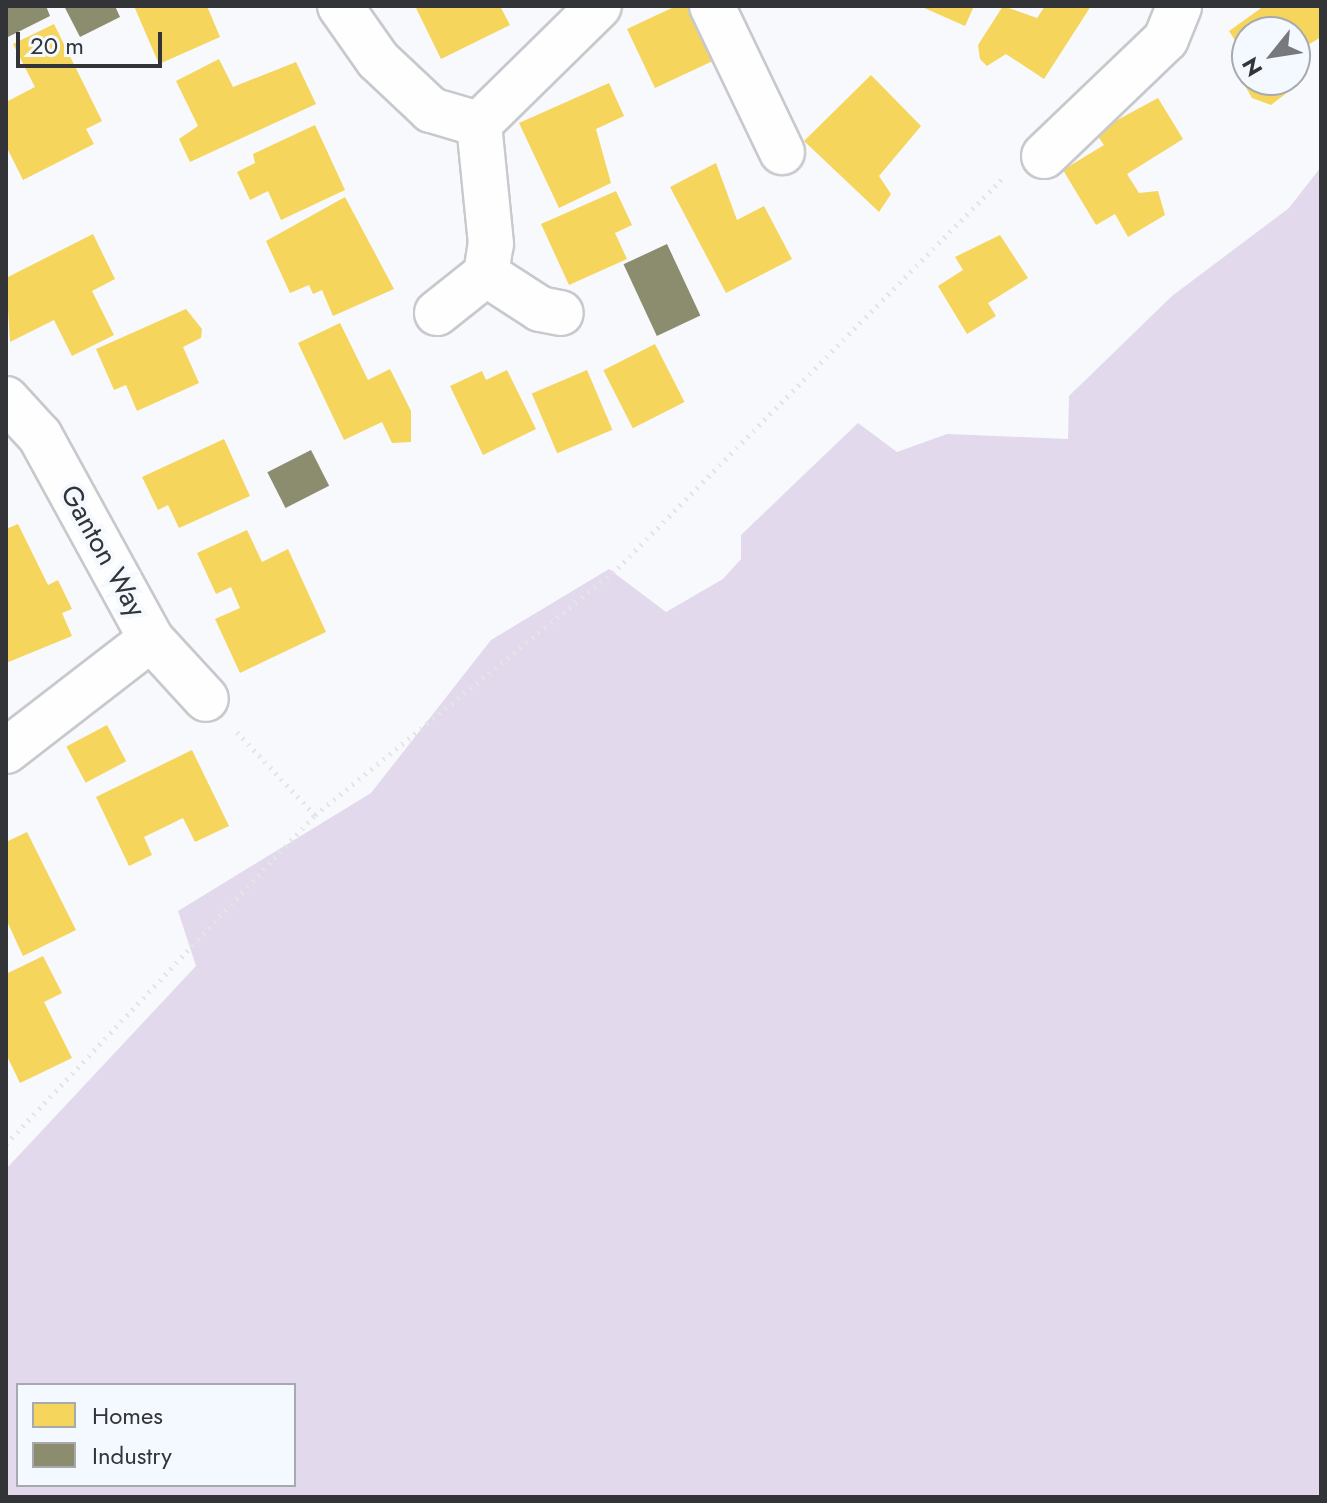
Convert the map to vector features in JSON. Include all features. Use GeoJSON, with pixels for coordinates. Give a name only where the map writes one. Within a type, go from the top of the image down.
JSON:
{"type":"FeatureCollection","features":[{"type":"Feature","properties":{"kind":"street"},"geometry":{"type":"LineString","coordinates":[[340,6],[378,60],[431,110],[479,124]]}},
{"type":"Feature","properties":{"kind":"street"},"geometry":{"type":"LineString","coordinates":[[479,124],[599,6]]}},
{"type":"Feature","properties":{"kind":"street"},"geometry":{"type":"LineString","coordinates":[[712,6],[782,152]]}},
{"type":"Feature","properties":{"kind":"street"},"geometry":{"type":"LineString","coordinates":[[1044,156],[1166,39],[1179,6]]}},
{"type":"Feature","properties":{"kind":"street"},"geometry":{"type":"LineString","coordinates":[[437,313],[486,274],[491,244],[479,124]]}},
{"type":"Feature","properties":{"kind":"street"},"geometry":{"type":"LineString","coordinates":[[486,274],[540,309],[561,313]]}},
{"type":"Feature","properties":{"kind":"street","name":"Ganton Way"},"geometry":{"type":"LineString","coordinates":[[6,399],[40,436],[151,639],[206,699]]}},
{"type":"Feature","properties":{"kind":"street"},"geometry":{"type":"LineString","coordinates":[[6,751],[151,639]]}},
{"type":"Feature","properties":{"kind":"path"},"geometry":{"type":"LineString","coordinates":[[6,1144],[315,815],[618,568],[1025,155],[1044,156]]}},
{"type":"Feature","properties":{"kind":"path"},"geometry":{"type":"LineString","coordinates":[[206,699],[315,815]]}},
{"type":"Feature","properties":{"kind":"shaded area"},"geometry":{"type":"Polygon","coordinates":[[[1321,167],[1321,1497],[6,1497],[6,1169],[196,966],[178,911],[371,793],[491,640],[609,569],[666,612],[723,579],[741,559],[741,535],[858,423],[897,452],[947,434],[1068,439],[1069,396],[1172,296],[1289,208],[1321,167]]]}},
{"type":"Feature","properties":{"kind":"building: Homes"},"geometry":{"type":"Polygon","coordinates":[[[134,6],[207,6],[220,37],[159,64],[134,6]]]}},
{"type":"Feature","properties":{"kind":"building: Homes"},"geometry":{"type":"Polygon","coordinates":[[[415,6],[500,6],[510,25],[441,59],[415,6]]]}},
{"type":"Feature","properties":{"kind":"building: Homes"},"geometry":{"type":"Polygon","coordinates":[[[676,6],[692,6],[717,59],[655,88],[627,29],[676,6]]]}},
{"type":"Feature","properties":{"kind":"building: Homes"},"geometry":{"type":"Polygon","coordinates":[[[920,6],[974,6],[965,26],[920,6]]]}},
{"type":"Feature","properties":{"kind":"building: Homes"},"geometry":{"type":"Polygon","coordinates":[[[1003,6],[1037,18],[1045,6],[1091,6],[1044,79],[1006,54],[987,66],[980,59],[978,45],[1003,6]]]}},
{"type":"Feature","properties":{"kind":"building: Homes"},"geometry":{"type":"Polygon","coordinates":[[[1264,6],[1321,6],[1321,37],[1311,43],[1311,16],[1250,16],[1264,6]]]}},
{"type":"Feature","properties":{"kind":"building: Homes"},"geometry":{"type":"Polygon","coordinates":[[[54,24],[102,121],[86,129],[94,144],[23,180],[6,146],[6,102],[35,87],[13,44],[54,24]]]}},
{"type":"Feature","properties":{"kind":"building: Homes"},"geometry":{"type":"Polygon","coordinates":[[[219,59],[233,87],[296,62],[316,104],[190,162],[179,139],[198,126],[176,81],[219,59]]]}},
{"type":"Feature","properties":{"kind":"building: Homes"},"geometry":{"type":"Polygon","coordinates":[[[871,75],[921,126],[879,176],[891,194],[879,212],[804,141],[871,75]]]}},
{"type":"Feature","properties":{"kind":"building: Homes"},"geometry":{"type":"Polygon","coordinates":[[[609,83],[624,116],[596,129],[611,183],[559,208],[519,123],[609,83]]]}},
{"type":"Feature","properties":{"kind":"building: Homes"},"geometry":{"type":"Polygon","coordinates":[[[1251,96],[1283,96],[1271,105],[1251,96]]]}},
{"type":"Feature","properties":{"kind":"building: Homes"},"geometry":{"type":"Polygon","coordinates":[[[1158,98],[1183,139],[1127,174],[1139,193],[1158,191],[1165,215],[1128,237],[1115,214],[1096,225],[1063,170],[1104,145],[1095,132],[1158,98]]]}},
{"type":"Feature","properties":{"kind":"building: Homes"},"geometry":{"type":"Polygon","coordinates":[[[315,125],[345,190],[281,220],[268,191],[250,200],[237,172],[255,163],[253,154],[315,125]]]}},
{"type":"Feature","properties":{"kind":"building: Homes"},"geometry":{"type":"Polygon","coordinates":[[[716,163],[737,220],[764,206],[792,259],[726,293],[670,187],[716,163]]]}},
{"type":"Feature","properties":{"kind":"building: Homes"},"geometry":{"type":"Polygon","coordinates":[[[616,191],[632,225],[615,233],[627,259],[569,285],[541,224],[616,191]]]}},
{"type":"Feature","properties":{"kind":"building: Homes"},"geometry":{"type":"Polygon","coordinates":[[[345,197],[394,289],[333,316],[322,290],[313,294],[309,285],[290,293],[266,241],[345,197]]]}},
{"type":"Feature","properties":{"kind":"building: Homes"},"geometry":{"type":"Polygon","coordinates":[[[93,234],[115,279],[92,291],[114,335],[72,356],[54,320],[10,342],[6,278],[93,234]]]}},
{"type":"Feature","properties":{"kind":"building: Homes"},"geometry":{"type":"Polygon","coordinates":[[[1000,235],[1028,278],[988,303],[996,316],[967,334],[938,286],[963,270],[955,257],[1000,235]]]}},
{"type":"Feature","properties":{"kind":"building: Homes"},"geometry":{"type":"Polygon","coordinates":[[[186,309],[202,329],[201,338],[183,347],[199,383],[137,411],[126,385],[114,390],[96,349],[186,309]]]}},
{"type":"Feature","properties":{"kind":"building: Homes"},"geometry":{"type":"Polygon","coordinates":[[[340,323],[368,380],[390,369],[411,411],[411,442],[392,443],[382,422],[344,440],[298,343],[340,323]]]}},
{"type":"Feature","properties":{"kind":"building: Homes"},"geometry":{"type":"Polygon","coordinates":[[[655,344],[685,402],[633,428],[603,370],[655,344]]]}},
{"type":"Feature","properties":{"kind":"building: Homes"},"geometry":{"type":"Polygon","coordinates":[[[507,370],[536,429],[483,455],[450,386],[482,371],[486,380],[507,370]]]}},
{"type":"Feature","properties":{"kind":"building: Homes"},"geometry":{"type":"Polygon","coordinates":[[[587,370],[612,430],[557,453],[532,393],[587,370]]]}},
{"type":"Feature","properties":{"kind":"building: Homes"},"geometry":{"type":"Polygon","coordinates":[[[224,439],[250,496],[179,528],[168,505],[158,510],[142,477],[224,439]]]}},
{"type":"Feature","properties":{"kind":"building: Homes"},"geometry":{"type":"Polygon","coordinates":[[[18,524],[48,585],[58,580],[72,609],[62,613],[72,636],[6,663],[6,529],[18,524]]]}},
{"type":"Feature","properties":{"kind":"building: Homes"},"geometry":{"type":"Polygon","coordinates":[[[247,530],[262,562],[288,549],[326,632],[240,673],[215,619],[240,608],[231,587],[216,594],[197,553],[247,530]]]}},
{"type":"Feature","properties":{"kind":"building: Homes"},"geometry":{"type":"Polygon","coordinates":[[[107,725],[126,761],[86,783],[66,747],[107,725]]]}},
{"type":"Feature","properties":{"kind":"building: Homes"},"geometry":{"type":"Polygon","coordinates":[[[192,750],[229,826],[195,842],[183,818],[144,837],[152,855],[129,866],[96,797],[192,750]]]}},
{"type":"Feature","properties":{"kind":"building: Homes"},"geometry":{"type":"Polygon","coordinates":[[[27,832],[76,930],[23,956],[6,919],[6,842],[27,832]]]}},
{"type":"Feature","properties":{"kind":"building: Homes"},"geometry":{"type":"Polygon","coordinates":[[[43,956],[62,993],[44,1002],[72,1058],[20,1083],[6,1054],[6,974],[43,956]]]}},
{"type":"Feature","properties":{"kind":"building: Industry"},"geometry":{"type":"Polygon","coordinates":[[[6,6],[46,6],[50,16],[6,38],[6,6]]]}},
{"type":"Feature","properties":{"kind":"building: Industry"},"geometry":{"type":"Polygon","coordinates":[[[64,6],[115,6],[120,17],[80,37],[64,6]]]}},
{"type":"Feature","properties":{"kind":"building: Industry"},"geometry":{"type":"Polygon","coordinates":[[[667,244],[700,316],[657,336],[623,264],[667,244]]]}},
{"type":"Feature","properties":{"kind":"building: Industry"},"geometry":{"type":"Polygon","coordinates":[[[311,450],[329,486],[286,508],[267,472],[311,450]]]}}]}
